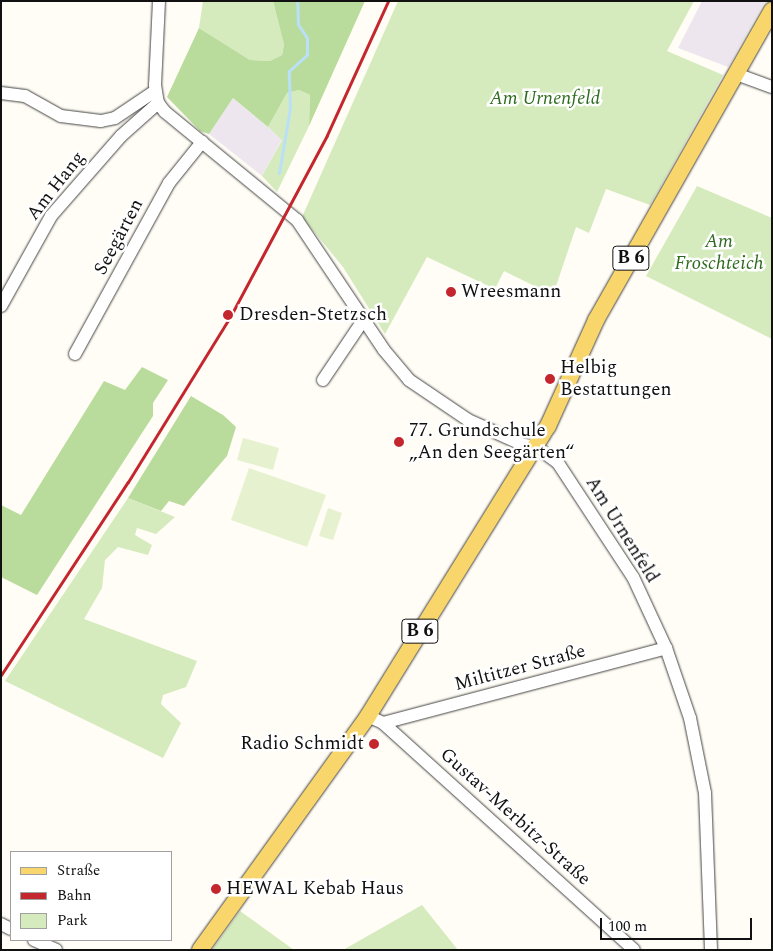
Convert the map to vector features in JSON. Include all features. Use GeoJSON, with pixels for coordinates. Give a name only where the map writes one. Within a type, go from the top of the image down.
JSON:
{"type":"FeatureCollection","features":[{"type":"Feature","properties":{"kind":"main road","name":"B 6"},"geometry":{"type":"LineString","coordinates":[[200,950],[375,720],[535,446],[596,320],[772,10]]}},
{"type":"Feature","properties":{"kind":"street"},"geometry":{"type":"LineString","coordinates":[[1,94],[25,96],[61,116],[101,121],[115,118],[157,97],[159,1]]}},
{"type":"Feature","properties":{"kind":"street"},"geometry":{"type":"LineString","coordinates":[[736,74],[772,87]]}},
{"type":"Feature","properties":{"kind":"street","name":"Am Urnenfeld"},"geometry":{"type":"LineString","coordinates":[[157,97],[202,142],[297,220],[395,365],[440,405],[516,442],[535,446],[558,463],[633,577],[666,648],[690,718],[705,793],[712,950]]}},
{"type":"Feature","properties":{"kind":"street","name":"Am Hang"},"geometry":{"type":"LineString","coordinates":[[1,306],[51,216],[157,97]]}},
{"type":"Feature","properties":{"kind":"street","name":"Seegärten"},"geometry":{"type":"LineString","coordinates":[[75,354],[169,183],[202,142]]}},
{"type":"Feature","properties":{"kind":"street"},"geometry":{"type":"LineString","coordinates":[[323,380],[364,319]]}},
{"type":"Feature","properties":{"kind":"street","name":"Miltitzer Straße"},"geometry":{"type":"LineString","coordinates":[[375,720],[666,648]]}},
{"type":"Feature","properties":{"kind":"street","name":"Gustav-Merbitz-Straße"},"geometry":{"type":"LineString","coordinates":[[375,720],[634,950]]}},
{"type":"Feature","properties":{"kind":"street"},"geometry":{"type":"LineString","coordinates":[[36,941],[56,950]]}},
{"type":"Feature","properties":{"kind":"shaded area"},"geometry":{"type":"Polygon","coordinates":[[[702,1],[765,1],[728,67],[678,48],[702,1]]]}},
{"type":"Feature","properties":{"kind":"shaded area"},"geometry":{"type":"Polygon","coordinates":[[[233,98],[282,139],[262,176],[209,134],[233,98]]]}},
{"type":"Feature","properties":{"kind":"green space"},"geometry":{"type":"Polygon","coordinates":[[[203,1],[273,1],[284,43],[282,55],[270,61],[250,60],[199,28],[203,1]]]}},
{"type":"Feature","properties":{"kind":"green space"},"geometry":{"type":"Polygon","coordinates":[[[273,1],[365,1],[309,126],[310,95],[299,90],[287,93],[268,127],[233,98],[209,134],[200,131],[167,97],[199,28],[250,60],[270,61],[282,55],[284,44],[273,1]]]}},
{"type":"Feature","properties":{"kind":"green space"},"geometry":{"type":"Polygon","coordinates":[[[398,1],[694,1],[667,51],[723,75],[650,205],[606,189],[589,233],[576,227],[553,295],[504,271],[495,289],[427,257],[385,334],[343,267],[302,217],[398,1]]]}},
{"type":"Feature","properties":{"kind":"green space"},"geometry":{"type":"Polygon","coordinates":[[[299,90],[310,95],[309,126],[277,192],[262,176],[282,140],[268,127],[287,93],[299,90]]]}},
{"type":"Feature","properties":{"kind":"green space","name":"Am Froschteich"},"geometry":{"type":"Polygon","coordinates":[[[697,186],[772,218],[772,339],[646,276],[697,186]]]}},
{"type":"Feature","properties":{"kind":"green space"},"geometry":{"type":"Polygon","coordinates":[[[142,367],[168,380],[153,403],[153,416],[37,595],[1,577],[1,505],[21,515],[104,381],[125,390],[142,367]]]}},
{"type":"Feature","properties":{"kind":"green space"},"geometry":{"type":"Polygon","coordinates":[[[191,396],[223,415],[236,427],[227,456],[184,506],[169,501],[161,511],[128,498],[191,396]]]}},
{"type":"Feature","properties":{"kind":"green space"},"geometry":{"type":"Polygon","coordinates":[[[243,438],[279,448],[273,470],[237,460],[243,438]]]}},
{"type":"Feature","properties":{"kind":"green space"},"geometry":{"type":"Polygon","coordinates":[[[249,468],[326,495],[307,547],[231,520],[249,468]]]}},
{"type":"Feature","properties":{"kind":"green space"},"geometry":{"type":"Polygon","coordinates":[[[128,498],[175,517],[156,534],[137,528],[135,535],[152,545],[148,555],[118,547],[105,560],[102,588],[84,619],[197,661],[186,687],[163,695],[161,704],[181,723],[163,758],[5,681],[128,498]]]}},
{"type":"Feature","properties":{"kind":"green space"},"geometry":{"type":"Polygon","coordinates":[[[328,508],[342,513],[333,540],[319,536],[328,508]]]}},
{"type":"Feature","properties":{"kind":"green space"},"geometry":{"type":"Polygon","coordinates":[[[422,905],[458,950],[343,950],[422,905]]]}},
{"type":"Feature","properties":{"kind":"green space"},"geometry":{"type":"Polygon","coordinates":[[[240,911],[294,950],[212,950],[240,911]]]}},
{"type":"Feature","properties":{"kind":"waterway"},"geometry":{"type":"LineString","coordinates":[[279,173],[290,108],[289,71],[307,55],[307,38],[298,24],[297,1]]}},
{"type":"Feature","properties":{"kind":"railway"},"geometry":{"type":"LineString","coordinates":[[1,675],[128,482],[230,317],[327,135],[388,1]]}},
{"type":"Feature","properties":{"kind":"place","name":"Wreesmann"},"geometry":{"type":"Point","coordinates":[451,292]}},
{"type":"Feature","properties":{"kind":"place","name":"Dresden-Stetzsch"},"geometry":{"type":"Point","coordinates":[228,315]}},
{"type":"Feature","properties":{"kind":"place","name":"Helbig Bestattungen"},"geometry":{"type":"Point","coordinates":[550,379]}},
{"type":"Feature","properties":{"kind":"place","name":"77. Grundschule „An den Seegärten“"},"geometry":{"type":"Point","coordinates":[399,442]}},
{"type":"Feature","properties":{"kind":"place","name":"Radio Schmidt"},"geometry":{"type":"Point","coordinates":[374,744]}},
{"type":"Feature","properties":{"kind":"place","name":"HEWAL Kebab Haus"},"geometry":{"type":"Point","coordinates":[216,889]}}]}
